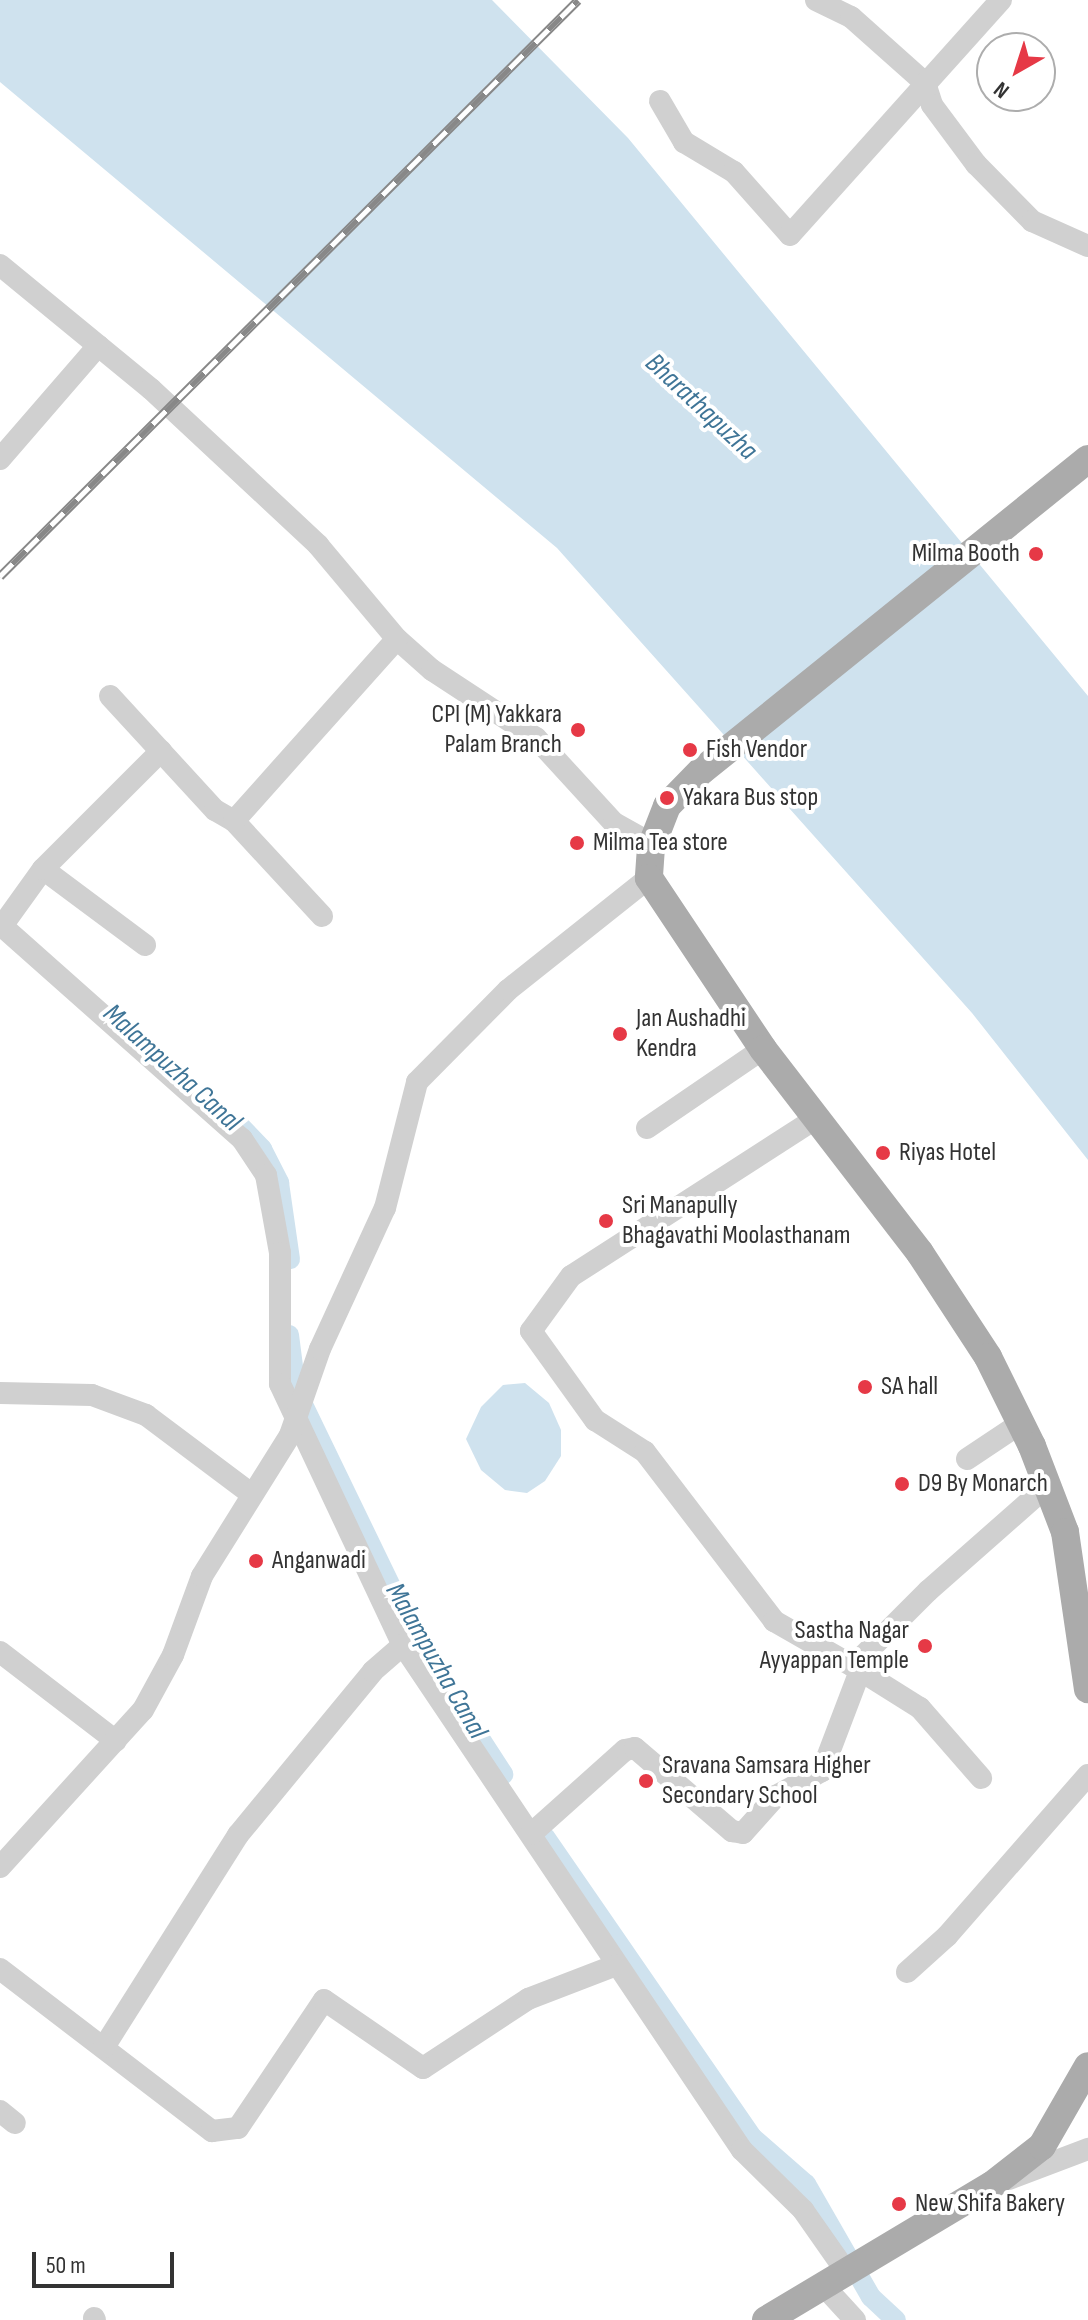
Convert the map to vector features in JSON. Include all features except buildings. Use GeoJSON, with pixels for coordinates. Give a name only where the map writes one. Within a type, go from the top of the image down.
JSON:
{"type":"FeatureCollection","features":[{"type":"Feature","properties":{"kind":"main road"},"geometry":{"type":"LineString","coordinates":[[1088,459],[702,770],[667,806],[652,844],[649,878],[763,1049],[920,1253],[988,1357],[1021,1423],[1065,1532],[1088,1689]]}},
{"type":"Feature","properties":{"kind":"main road"},"geometry":{"type":"LineString","coordinates":[[766,2320],[842,2271],[992,2185],[1042,2146],[1088,2066]]}},
{"type":"Feature","properties":{"kind":"street"},"geometry":{"type":"LineString","coordinates":[[816,0],[851,17],[925,83],[932,105],[976,164],[1032,221],[1088,246]]}},
{"type":"Feature","properties":{"kind":"street"},"geometry":{"type":"LineString","coordinates":[[660,101],[684,142],[734,172],[790,235],[1001,0]]}},
{"type":"Feature","properties":{"kind":"street"},"geometry":{"type":"LineString","coordinates":[[0,265],[98,346],[318,545],[397,639],[432,670],[536,738],[614,823],[652,844]]}},
{"type":"Feature","properties":{"kind":"street"},"geometry":{"type":"LineString","coordinates":[[0,459],[98,346]]}},
{"type":"Feature","properties":{"kind":"street"},"geometry":{"type":"LineString","coordinates":[[234,821],[397,639]]}},
{"type":"Feature","properties":{"kind":"street"},"geometry":{"type":"LineString","coordinates":[[110,696],[215,810],[234,821],[322,916]]}},
{"type":"Feature","properties":{"kind":"street"},"geometry":{"type":"LineString","coordinates":[[161,751],[43,869],[2,926],[242,1139],[266,1175],[280,1253],[280,1384],[300,1405],[403,1645],[742,2150],[803,2210],[842,2271],[855,2320]]}},
{"type":"Feature","properties":{"kind":"street"},"geometry":{"type":"LineString","coordinates":[[43,869],[145,945]]}},
{"type":"Feature","properties":{"kind":"street"},"geometry":{"type":"LineString","coordinates":[[0,1867],[143,1710],[165,1669],[202,1576],[250,1493],[290,1435],[385,1208],[417,1082],[508,990],[649,878]]}},
{"type":"Feature","properties":{"kind":"street"},"geometry":{"type":"LineString","coordinates":[[647,1128],[763,1049]]}},
{"type":"Feature","properties":{"kind":"street"},"geometry":{"type":"LineString","coordinates":[[815,1119],[571,1276],[531,1331],[595,1420],[645,1452],[774,1621],[920,1708],[981,1778]]}},
{"type":"Feature","properties":{"kind":"street"},"geometry":{"type":"LineString","coordinates":[[0,1393],[92,1395],[146,1415],[250,1493]]}},
{"type":"Feature","properties":{"kind":"street"},"geometry":{"type":"LineString","coordinates":[[967,1459],[1021,1423]]}},
{"type":"Feature","properties":{"kind":"street"},"geometry":{"type":"LineString","coordinates":[[531,1834],[630,1748],[732,1831],[743,1833],[776,1796],[822,1771],[857,1668],[1047,1486]]}},
{"type":"Feature","properties":{"kind":"street"},"geometry":{"type":"LineString","coordinates":[[104,2047],[238,1835],[373,1671],[403,1645]]}},
{"type":"Feature","properties":{"kind":"street"},"geometry":{"type":"LineString","coordinates":[[0,1652],[116,1741]]}},
{"type":"Feature","properties":{"kind":"street"},"geometry":{"type":"LineString","coordinates":[[907,1972],[947,1936],[1088,1775]]}},
{"type":"Feature","properties":{"kind":"street"},"geometry":{"type":"LineString","coordinates":[[0,1969],[212,2131],[238,2128],[324,2000],[423,2068],[528,1999],[616,1965]]}},
{"type":"Feature","properties":{"kind":"street"},"geometry":{"type":"LineString","coordinates":[[992,2185],[1088,2149]]}},
{"type":"Feature","properties":{"kind":"water","name":"Bharathapuzha"},"geometry":{"type":"Polygon","coordinates":[[[0,0],[492,0],[628,138],[1088,696],[1088,1160],[972,1013],[557,548],[0,82],[0,0]]]}},
{"type":"Feature","properties":{"kind":"water"},"geometry":{"type":"Polygon","coordinates":[[[525,1383],[549,1403],[561,1430],[561,1456],[545,1481],[527,1493],[505,1490],[481,1470],[466,1439],[481,1407],[503,1385],[525,1383]]]}},
{"type":"Feature","properties":{"kind":"waterway","name":"Malampuzha Canal"},"geometry":{"type":"LineString","coordinates":[[242,1128],[262,1149],[279,1183],[290,1259]]}},
{"type":"Feature","properties":{"kind":"waterway","name":"Malampuzha Canal"},"geometry":{"type":"LineString","coordinates":[[289,1335],[296,1390],[420,1646],[503,1774]]}},
{"type":"Feature","properties":{"kind":"waterway","name":"Malampuzha Canal"},"geometry":{"type":"LineString","coordinates":[[545,1837],[753,2138],[806,2184],[871,2297],[896,2320]]}},
{"type":"Feature","properties":{"kind":"railway"},"geometry":{"type":"LineString","coordinates":[[0,576],[578,0]]}},
{"type":"Feature","properties":{"kind":"place","name":"Milma Booth"},"geometry":{"type":"Point","coordinates":[1036,554]}},
{"type":"Feature","properties":{"kind":"place","name":"CPI (M) Yakkara Palam Branch"},"geometry":{"type":"Point","coordinates":[578,730]}},
{"type":"Feature","properties":{"kind":"place","name":"Fish Vendor"},"geometry":{"type":"Point","coordinates":[690,750]}},
{"type":"Feature","properties":{"kind":"place","name":"Yakara Bus stop"},"geometry":{"type":"Point","coordinates":[667,798]}},
{"type":"Feature","properties":{"kind":"place","name":"Milma Tea store"},"geometry":{"type":"Point","coordinates":[577,843]}},
{"type":"Feature","properties":{"kind":"place","name":"Jan Aushadhi Kendra"},"geometry":{"type":"Point","coordinates":[620,1034]}},
{"type":"Feature","properties":{"kind":"place","name":"Riyas Hotel"},"geometry":{"type":"Point","coordinates":[883,1153]}},
{"type":"Feature","properties":{"kind":"place","name":"Sri Manapully Bhagavathi Moolasthanam"},"geometry":{"type":"Point","coordinates":[606,1221]}},
{"type":"Feature","properties":{"kind":"place","name":"SA hall"},"geometry":{"type":"Point","coordinates":[865,1387]}},
{"type":"Feature","properties":{"kind":"place","name":"D9 By Monarch"},"geometry":{"type":"Point","coordinates":[902,1484]}},
{"type":"Feature","properties":{"kind":"place","name":"Anganwadi"},"geometry":{"type":"Point","coordinates":[256,1561]}},
{"type":"Feature","properties":{"kind":"place","name":"Sastha Nagar Ayyappan Temple"},"geometry":{"type":"Point","coordinates":[925,1646]}},
{"type":"Feature","properties":{"kind":"place","name":"Sravana Samsara Higher Secondary School"},"geometry":{"type":"Point","coordinates":[646,1781]}},
{"type":"Feature","properties":{"kind":"place","name":"New Shifa Bakery"},"geometry":{"type":"Point","coordinates":[899,2204]}}]}
